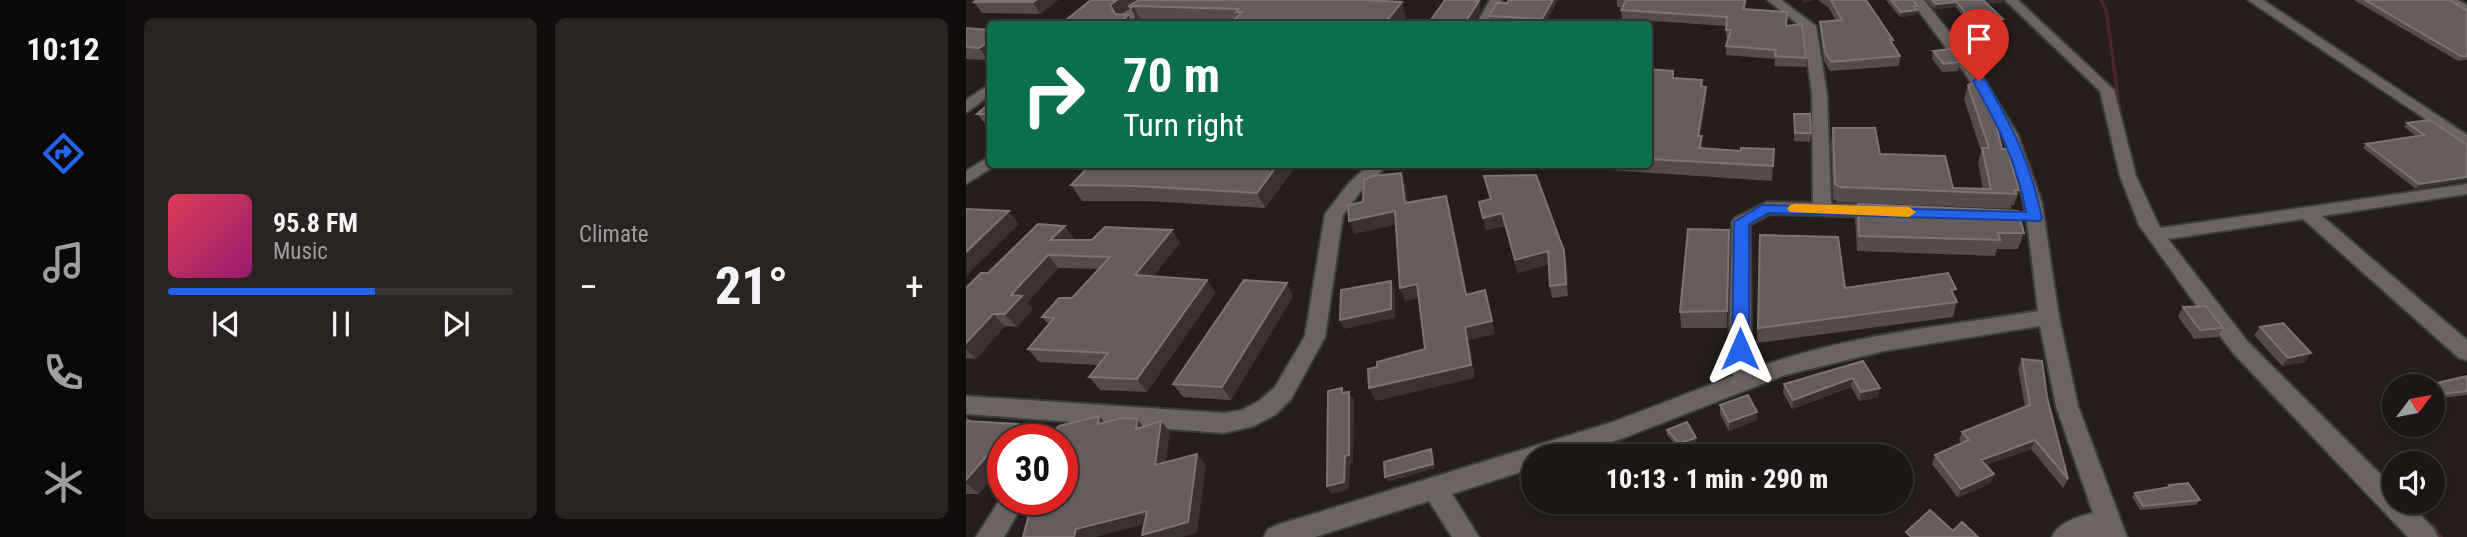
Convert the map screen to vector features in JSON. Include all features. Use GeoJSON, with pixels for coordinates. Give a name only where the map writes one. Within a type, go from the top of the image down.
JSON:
{"type":"FeatureCollection","features":[{"type":"Feature","properties":{"kind":"street"},"geometry":{"type":"LineString","coordinates":[[1128,21],[1125,18],[1143,5],[1160,0]]}},
{"type":"Feature","properties":{"kind":"street"},"geometry":{"type":"LineString","coordinates":[[1484,21],[1496,0]]}},
{"type":"Feature","properties":{"kind":"street"},"geometry":{"type":"LineString","coordinates":[[1773,0],[1809,26],[1811,34],[1816,63],[1822,148],[1822,209]]}},
{"type":"Feature","properties":{"kind":"street"},"geometry":{"type":"LineString","coordinates":[[1917,0],[1969,66],[2010,135],[2030,193],[2028,217],[2067,406],[2111,530]]}},
{"type":"Feature","properties":{"kind":"street"},"geometry":{"type":"LineString","coordinates":[[2011,0],[2107,90],[2127,176],[2147,225],[2163,235],[2241,348],[2425,537]]}},
{"type":"Feature","properties":{"kind":"street"},"geometry":{"type":"LineString","coordinates":[[2254,0],[2467,142]]}},
{"type":"Feature","properties":{"kind":"street"},"geometry":{"type":"LineString","coordinates":[[2448,0],[2467,10]]}},
{"type":"Feature","properties":{"kind":"street"},"geometry":{"type":"LineString","coordinates":[[968,104],[987,90]]}},
{"type":"Feature","properties":{"kind":"street"},"geometry":{"type":"LineString","coordinates":[[966,179],[987,163]]}},
{"type":"Feature","properties":{"kind":"street"},"geometry":{"type":"LineString","coordinates":[[966,405],[1063,421],[1224,423],[1246,419],[1267,408],[1283,393],[1315,337],[1334,214],[1355,187],[1376,168]]}},
{"type":"Feature","properties":{"kind":"street"},"geometry":{"type":"LineString","coordinates":[[2163,235],[2467,189]]}},
{"type":"Feature","properties":{"kind":"street"},"geometry":{"type":"LineString","coordinates":[[1745,380],[1740,349],[1741,222],[1767,208],[1896,212]]}},
{"type":"Feature","properties":{"kind":"street"},"geometry":{"type":"LineString","coordinates":[[2309,215],[2467,352]]}},
{"type":"Feature","properties":{"kind":"street"},"geometry":{"type":"LineString","coordinates":[[1574,444],[1782,367],[1839,352],[2049,317]]}},
{"type":"Feature","properties":{"kind":"street"},"geometry":{"type":"LineString","coordinates":[[1277,537],[1521,461]]}},
{"type":"Feature","properties":{"kind":"street"},"geometry":{"type":"LineString","coordinates":[[1435,488],[1466,537]]}},
{"type":"Feature","properties":{"kind":"street"},"geometry":{"type":"LineString","coordinates":[[989,537],[1003,515]]}},
{"type":"Feature","properties":{"kind":"street"},"geometry":{"type":"LineString","coordinates":[[2065,537],[2090,524],[2111,530]]}},
{"type":"Feature","properties":{"kind":"building"},"geometry":{"type":"Polygon","coordinates":[[[976,0],[1036,0],[974,2],[976,0]]]}},
{"type":"Feature","properties":{"kind":"building"},"geometry":{"type":"Polygon","coordinates":[[[1091,0],[1117,0],[1110,5],[1115,14],[1128,15],[1121,21],[1065,21],[1091,0]]]}},
{"type":"Feature","properties":{"kind":"building"},"geometry":{"type":"Polygon","coordinates":[[[1139,0],[1402,2],[1386,21],[1233,21],[1242,12],[1236,12],[1238,9],[1129,6],[1139,0]]]}},
{"type":"Feature","properties":{"kind":"building"},"geometry":{"type":"Polygon","coordinates":[[[1445,0],[1479,1],[1466,21],[1430,21],[1445,0]]]}},
{"type":"Feature","properties":{"kind":"building"},"geometry":{"type":"Polygon","coordinates":[[[1509,0],[1553,0],[1542,19],[1489,16],[1497,3],[1507,3],[1509,0]]]}},
{"type":"Feature","properties":{"kind":"building"},"geometry":{"type":"Polygon","coordinates":[[[1626,0],[1745,0],[1743,9],[1787,12],[1786,26],[1802,24],[1806,58],[1775,56],[1776,50],[1726,46],[1731,30],[1726,30],[1727,17],[1621,10],[1626,0]]]}},
{"type":"Feature","properties":{"kind":"building"},"geometry":{"type":"Polygon","coordinates":[[[1831,0],[1866,0],[1893,40],[1890,40],[1900,56],[1831,62],[1825,52],[1820,22],[1842,20],[1831,0]]]}},
{"type":"Feature","properties":{"kind":"building"},"geometry":{"type":"Polygon","coordinates":[[[1891,0],[1913,0],[1917,10],[1901,12],[1891,0]]]}},
{"type":"Feature","properties":{"kind":"building"},"geometry":{"type":"Polygon","coordinates":[[[1932,0],[1983,0],[2003,19],[1973,23],[1957,2],[1936,4],[1932,0]]]}},
{"type":"Feature","properties":{"kind":"building"},"geometry":{"type":"Polygon","coordinates":[[[2365,0],[2449,0],[2467,11],[2467,56],[2461,56],[2365,0]]]}},
{"type":"Feature","properties":{"kind":"building"},"geometry":{"type":"Polygon","coordinates":[[[966,28],[987,30],[987,42],[979,48],[966,47],[966,28]]]}},
{"type":"Feature","properties":{"kind":"building"},"geometry":{"type":"Polygon","coordinates":[[[1950,49],[1960,62],[1944,64],[1933,51],[1950,49]]]}},
{"type":"Feature","properties":{"kind":"building"},"geometry":{"type":"Polygon","coordinates":[[[1652,69],[1673,71],[1673,78],[1702,80],[1701,86],[1706,87],[1698,136],[1702,136],[1699,148],[1741,151],[1741,148],[1774,149],[1773,166],[1652,159],[1652,69]]]}},
{"type":"Feature","properties":{"kind":"building"},"geometry":{"type":"Polygon","coordinates":[[[1976,82],[1994,116],[2002,149],[2007,149],[2019,190],[2014,190],[2016,194],[1840,187],[1835,184],[1833,128],[1875,128],[1880,154],[1945,156],[1953,188],[1991,189],[1982,148],[1989,148],[1968,85],[1976,82]]]}},
{"type":"Feature","properties":{"kind":"building"},"geometry":{"type":"Polygon","coordinates":[[[987,106],[987,114],[977,114],[987,106]]]}},
{"type":"Feature","properties":{"kind":"building"},"geometry":{"type":"Polygon","coordinates":[[[1794,114],[1810,114],[1811,133],[1795,133],[1794,114]]]}},
{"type":"Feature","properties":{"kind":"building"},"geometry":{"type":"Polygon","coordinates":[[[2430,120],[2467,145],[2467,177],[2419,184],[2366,144],[2424,135],[2407,123],[2430,120]]]}},
{"type":"Feature","properties":{"kind":"building"},"geometry":{"type":"Polygon","coordinates":[[[1087,168],[1275,168],[1257,193],[1071,185],[1087,168]]]}},
{"type":"Feature","properties":{"kind":"building"},"geometry":{"type":"Polygon","coordinates":[[[1401,173],[1405,203],[1446,196],[1466,295],[1485,290],[1492,321],[1465,327],[1471,365],[1369,388],[1368,369],[1377,367],[1377,362],[1425,349],[1417,284],[1400,288],[1395,211],[1349,221],[1348,205],[1363,202],[1364,180],[1372,176],[1401,173]]]}},
{"type":"Feature","properties":{"kind":"building"},"geometry":{"type":"Polygon","coordinates":[[[1536,175],[1564,251],[1566,284],[1550,286],[1548,251],[1515,260],[1502,213],[1483,218],[1479,202],[1491,199],[1484,176],[1536,175]]]}},
{"type":"Feature","properties":{"kind":"building"},"geometry":{"type":"Polygon","coordinates":[[[1858,204],[2018,211],[2024,233],[1998,233],[2000,240],[1859,236],[1858,204]]]}},
{"type":"Feature","properties":{"kind":"building"},"geometry":{"type":"Polygon","coordinates":[[[966,209],[1009,211],[966,252],[966,209]]]}},
{"type":"Feature","properties":{"kind":"building"},"geometry":{"type":"Polygon","coordinates":[[[1038,224],[1065,226],[1050,240],[1092,240],[1105,227],[1172,230],[1135,275],[1207,280],[1137,379],[1089,377],[1108,353],[1028,349],[1054,318],[1042,317],[1059,298],[1072,298],[1110,257],[1048,255],[1011,295],[1022,296],[1005,314],[993,314],[966,343],[966,288],[981,273],[988,273],[1038,224]]]}},
{"type":"Feature","properties":{"kind":"building"},"geometry":{"type":"Polygon","coordinates":[[[1688,229],[1729,230],[1727,311],[1680,312],[1688,229]]]}},
{"type":"Feature","properties":{"kind":"building"},"geometry":{"type":"Polygon","coordinates":[[[1760,235],[1838,237],[1845,288],[1948,273],[1956,289],[1951,290],[1957,302],[1758,328],[1760,235]]]}},
{"type":"Feature","properties":{"kind":"building"},"geometry":{"type":"Polygon","coordinates":[[[1244,280],[1287,283],[1222,387],[1173,384],[1244,280]]]}},
{"type":"Feature","properties":{"kind":"building"},"geometry":{"type":"Polygon","coordinates":[[[1391,281],[1391,309],[1340,320],[1341,290],[1391,281]]]}},
{"type":"Feature","properties":{"kind":"building"},"geometry":{"type":"Polygon","coordinates":[[[2206,306],[2223,328],[2200,330],[2183,307],[2206,306]]]}},
{"type":"Feature","properties":{"kind":"building"},"geometry":{"type":"Polygon","coordinates":[[[2283,323],[2311,353],[2288,358],[2260,327],[2283,323]]]}},
{"type":"Feature","properties":{"kind":"building"},"geometry":{"type":"Polygon","coordinates":[[[2022,359],[2042,361],[2047,397],[2068,479],[2035,440],[1981,460],[1994,474],[1961,489],[1935,455],[1969,440],[1962,432],[2030,405],[2022,359]]]}},
{"type":"Feature","properties":{"kind":"building"},"geometry":{"type":"Polygon","coordinates":[[[1863,361],[1880,388],[1861,392],[1853,378],[1793,400],[1784,384],[1863,361]]]}},
{"type":"Feature","properties":{"kind":"building"},"geometry":{"type":"Polygon","coordinates":[[[2467,376],[2467,391],[2445,394],[2445,381],[2467,376]]]}},
{"type":"Feature","properties":{"kind":"building"},"geometry":{"type":"Polygon","coordinates":[[[1342,388],[1342,393],[1349,392],[1349,455],[1345,456],[1344,482],[1327,486],[1328,391],[1342,388]]]}},
{"type":"Feature","properties":{"kind":"building"},"geometry":{"type":"Polygon","coordinates":[[[1748,395],[1757,412],[1729,422],[1720,405],[1748,395]]]}},
{"type":"Feature","properties":{"kind":"building"},"geometry":{"type":"Polygon","coordinates":[[[1099,416],[1098,424],[1122,418],[1137,419],[1136,429],[1161,421],[1155,465],[1197,454],[1188,522],[1142,535],[1147,511],[1076,529],[1074,537],[1023,537],[1029,515],[1078,515],[1078,424],[1067,424],[1099,416]]]}},
{"type":"Feature","properties":{"kind":"building"},"geometry":{"type":"Polygon","coordinates":[[[966,421],[1018,424],[987,424],[987,456],[966,480],[966,421]]]}},
{"type":"Feature","properties":{"kind":"building"},"geometry":{"type":"Polygon","coordinates":[[[1687,422],[1696,438],[1679,443],[1667,430],[1687,422]]]}},
{"type":"Feature","properties":{"kind":"building"},"geometry":{"type":"Polygon","coordinates":[[[1431,449],[1433,464],[1385,477],[1384,462],[1431,449]]]}},
{"type":"Feature","properties":{"kind":"building"},"geometry":{"type":"Polygon","coordinates":[[[2188,483],[2200,500],[2143,506],[2135,493],[2170,487],[2169,485],[2188,483]]]}},
{"type":"Feature","properties":{"kind":"building"},"geometry":{"type":"Polygon","coordinates":[[[1930,510],[1953,531],[1962,522],[1978,537],[1911,537],[1906,532],[1930,510]]]}},
{"type":"Feature","properties":{"kind":"waterway"},"geometry":{"type":"LineString","coordinates":[[2101,0],[2106,9],[2121,120]]}},
{"type":"Feature","properties":{"kind":"waterway"},"geometry":{"type":"LineString","coordinates":[[2431,526],[2440,537]]}},
{"type":"Feature","properties":{"kind":"slow traffic"},"geometry":{"type":"LineString","coordinates":[[1795,209],[1909,212]]}},
{"type":"Feature","properties":{"kind":"route"},"geometry":{"type":"LineString","coordinates":[[1740,349],[1741,222],[1767,208],[2034,218],[2027,182],[2010,135],[1979,81]]}}]}
